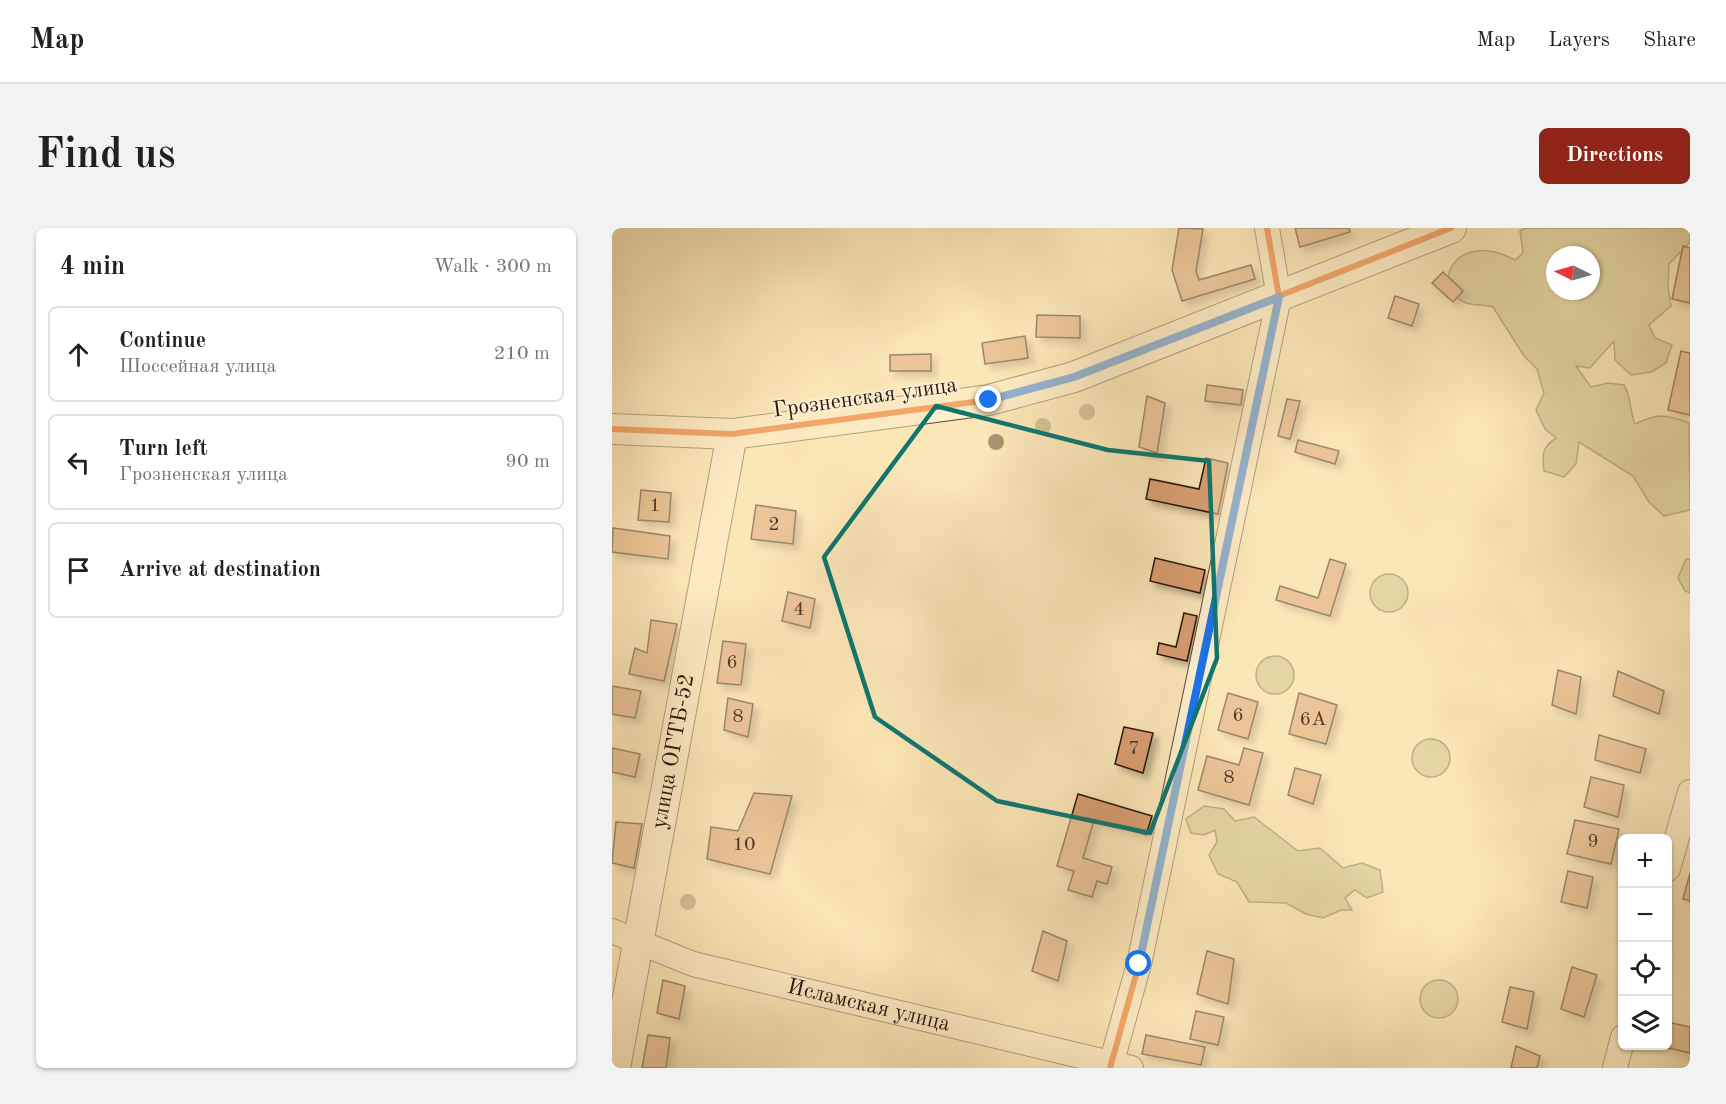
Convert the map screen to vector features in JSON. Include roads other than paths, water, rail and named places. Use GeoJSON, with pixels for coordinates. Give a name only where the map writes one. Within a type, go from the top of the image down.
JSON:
{"type":"FeatureCollection","features":[{"type":"Feature","properties":{"kind":"street"},"geometry":{"type":"LineString","coordinates":[[1117,1066],[1279,297],[1267,228]]}},
{"type":"Feature","properties":{"kind":"street","name":"Грозненская улица"},"geometry":{"type":"LineString","coordinates":[[612,429],[732,434],[989,400],[1074,377],[1451,228]]}},
{"type":"Feature","properties":{"kind":"street","name":"улица ОГТБ-52"},"geometry":{"type":"LineString","coordinates":[[615,1068],[732,434]]}},
{"type":"Feature","properties":{"kind":"street"},"geometry":{"type":"LineString","coordinates":[[1672,855],[1690,792]]}},
{"type":"Feature","properties":{"kind":"street","name":"Исламская улица"},"geometry":{"type":"LineString","coordinates":[[612,931],[639,944],[693,964],[1117,1066]]}},
{"type":"Feature","properties":{"kind":"street"},"geometry":{"type":"LineString","coordinates":[[1615,1068],[1620,1050]]}}]}
